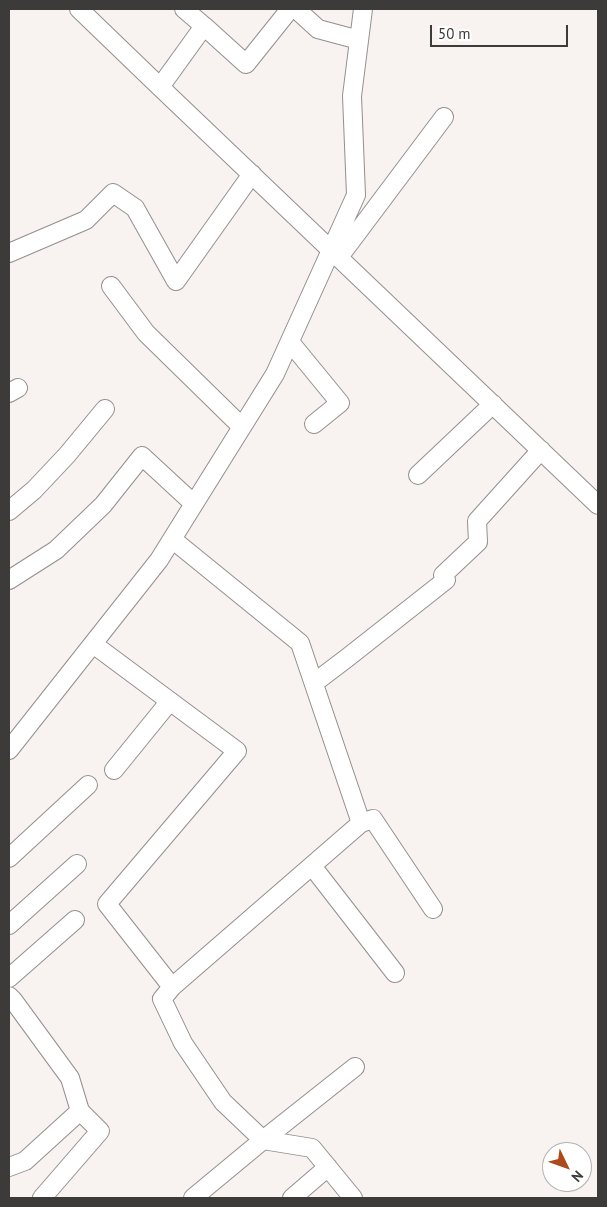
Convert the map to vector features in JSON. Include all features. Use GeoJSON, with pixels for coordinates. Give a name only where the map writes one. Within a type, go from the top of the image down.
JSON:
{"type":"FeatureCollection","features":[{"type":"Feature","properties":{"kind":"street"},"geometry":{"type":"LineString","coordinates":[[79,9],[598,505]]}},
{"type":"Feature","properties":{"kind":"street"},"geometry":{"type":"LineString","coordinates":[[185,9],[246,64],[290,9]]}},
{"type":"Feature","properties":{"kind":"street"},"geometry":{"type":"LineString","coordinates":[[296,9],[318,29],[359,40]]}},
{"type":"Feature","properties":{"kind":"street"},"geometry":{"type":"LineString","coordinates":[[9,750],[159,560],[275,374],[335,254],[356,196],[352,96],[363,9]]}},
{"type":"Feature","properties":{"kind":"street"},"geometry":{"type":"LineString","coordinates":[[160,87],[204,26]]}},
{"type":"Feature","properties":{"kind":"street"},"geometry":{"type":"LineString","coordinates":[[335,254],[444,117]]}},
{"type":"Feature","properties":{"kind":"street"},"geometry":{"type":"LineString","coordinates":[[9,253],[86,220],[113,193],[135,208],[176,281],[252,174]]}},
{"type":"Feature","properties":{"kind":"street"},"geometry":{"type":"LineString","coordinates":[[111,286],[146,333],[242,426]]}},
{"type":"Feature","properties":{"kind":"street"},"geometry":{"type":"LineString","coordinates":[[290,342],[340,403],[314,424]]}},
{"type":"Feature","properties":{"kind":"street"},"geometry":{"type":"LineString","coordinates":[[418,475],[493,404]]}},
{"type":"Feature","properties":{"kind":"street"},"geometry":{"type":"LineString","coordinates":[[9,511],[34,490],[67,455],[105,409]]}},
{"type":"Feature","properties":{"kind":"street"},"geometry":{"type":"LineString","coordinates":[[314,683],[446,580],[443,575],[478,542],[477,521],[541,450]]}},
{"type":"Feature","properties":{"kind":"street"},"geometry":{"type":"LineString","coordinates":[[9,580],[56,550],[103,505],[142,456],[194,504]]}},
{"type":"Feature","properties":{"kind":"street"},"geometry":{"type":"LineString","coordinates":[[172,539],[300,643],[361,822]]}},
{"type":"Feature","properties":{"kind":"street"},"geometry":{"type":"LineString","coordinates":[[93,644],[237,751],[107,904],[172,987]]}},
{"type":"Feature","properties":{"kind":"street"},"geometry":{"type":"LineString","coordinates":[[114,770],[170,701]]}},
{"type":"Feature","properties":{"kind":"street"},"geometry":{"type":"LineString","coordinates":[[9,858],[88,785]]}},
{"type":"Feature","properties":{"kind":"street"},"geometry":{"type":"LineString","coordinates":[[353,1198],[312,1148],[263,1140],[223,1102],[183,1042],[162,999],[172,987],[361,822],[373,819],[433,909]]}},
{"type":"Feature","properties":{"kind":"street"},"geometry":{"type":"LineString","coordinates":[[9,925],[77,864]]}},
{"type":"Feature","properties":{"kind":"street"},"geometry":{"type":"LineString","coordinates":[[312,866],[395,973]]}},
{"type":"Feature","properties":{"kind":"street"},"geometry":{"type":"LineString","coordinates":[[9,978],[75,920]]}},
{"type":"Feature","properties":{"kind":"street"},"geometry":{"type":"LineString","coordinates":[[9,996],[70,1078],[80,1111],[100,1131],[42,1198]]}},
{"type":"Feature","properties":{"kind":"street"},"geometry":{"type":"LineString","coordinates":[[193,1198],[355,1067]]}},
{"type":"Feature","properties":{"kind":"street"},"geometry":{"type":"LineString","coordinates":[[9,1167],[25,1161],[80,1111]]}},
{"type":"Feature","properties":{"kind":"street"},"geometry":{"type":"LineString","coordinates":[[292,1198],[328,1167]]}}]}
